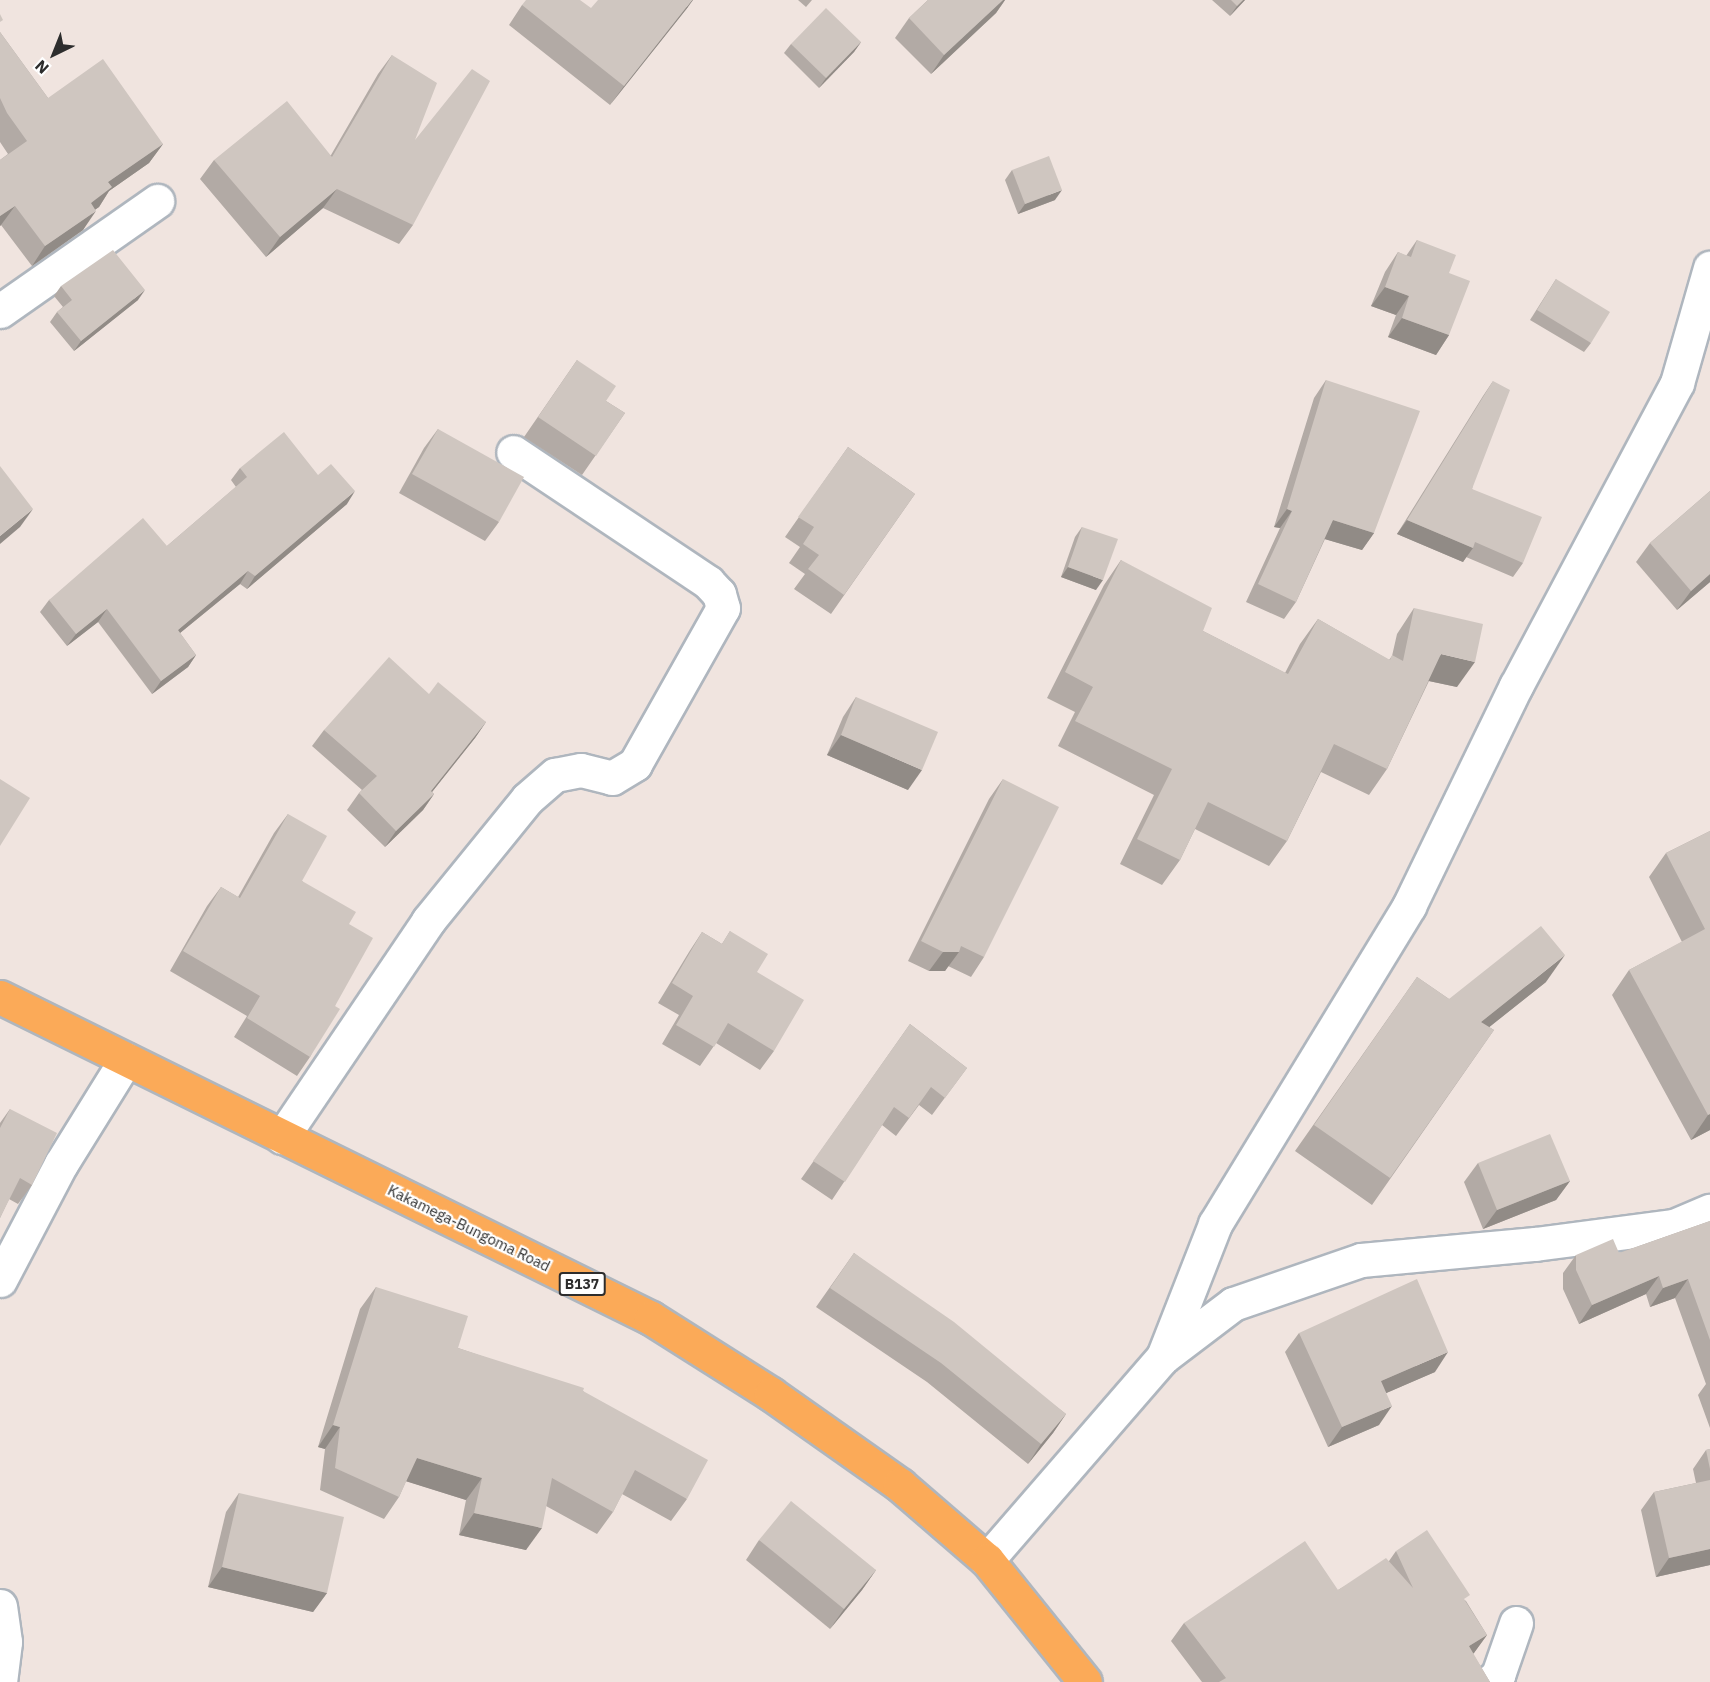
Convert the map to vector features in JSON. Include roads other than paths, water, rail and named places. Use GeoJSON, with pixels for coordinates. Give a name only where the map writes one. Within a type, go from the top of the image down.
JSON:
{"type":"FeatureCollection","features":[{"type":"Feature","properties":{"kind":"main road","name":"Kakamega-Bungoma Road"},"geometry":{"type":"LineString","coordinates":[[0,997],[651,1318],[771,1394],[900,1485],[987,1560],[1085,1682]]}},
{"type":"Feature","properties":{"kind":"street"},"geometry":{"type":"LineString","coordinates":[[0,311],[157,201]]}},
{"type":"Feature","properties":{"kind":"street"},"geometry":{"type":"LineString","coordinates":[[1163,1357],[1215,1224],[1409,906],[1516,686],[1677,383],[1710,268]]}},
{"type":"Feature","properties":{"kind":"street"},"geometry":{"type":"LineString","coordinates":[[282,1137],[428,921],[527,800],[555,775],[581,770],[612,778],[635,764],[723,608],[719,594],[708,582],[513,452]]}},
{"type":"Feature","properties":{"kind":"street"},"geometry":{"type":"LineString","coordinates":[[0,1280],[61,1164],[126,1059]]}},
{"type":"Feature","properties":{"kind":"street"},"geometry":{"type":"LineString","coordinates":[[987,1560],[1163,1357],[1233,1304],[1360,1260],[1535,1244],[1674,1226],[1710,1211]]}},
{"type":"Feature","properties":{"kind":"street"},"geometry":{"type":"LineString","coordinates":[[0,1606],[5,1642],[0,1682]]}},
{"type":"Feature","properties":{"kind":"street"},"geometry":{"type":"LineString","coordinates":[[1490,1682],[1498,1675],[1516,1623]]}}]}
